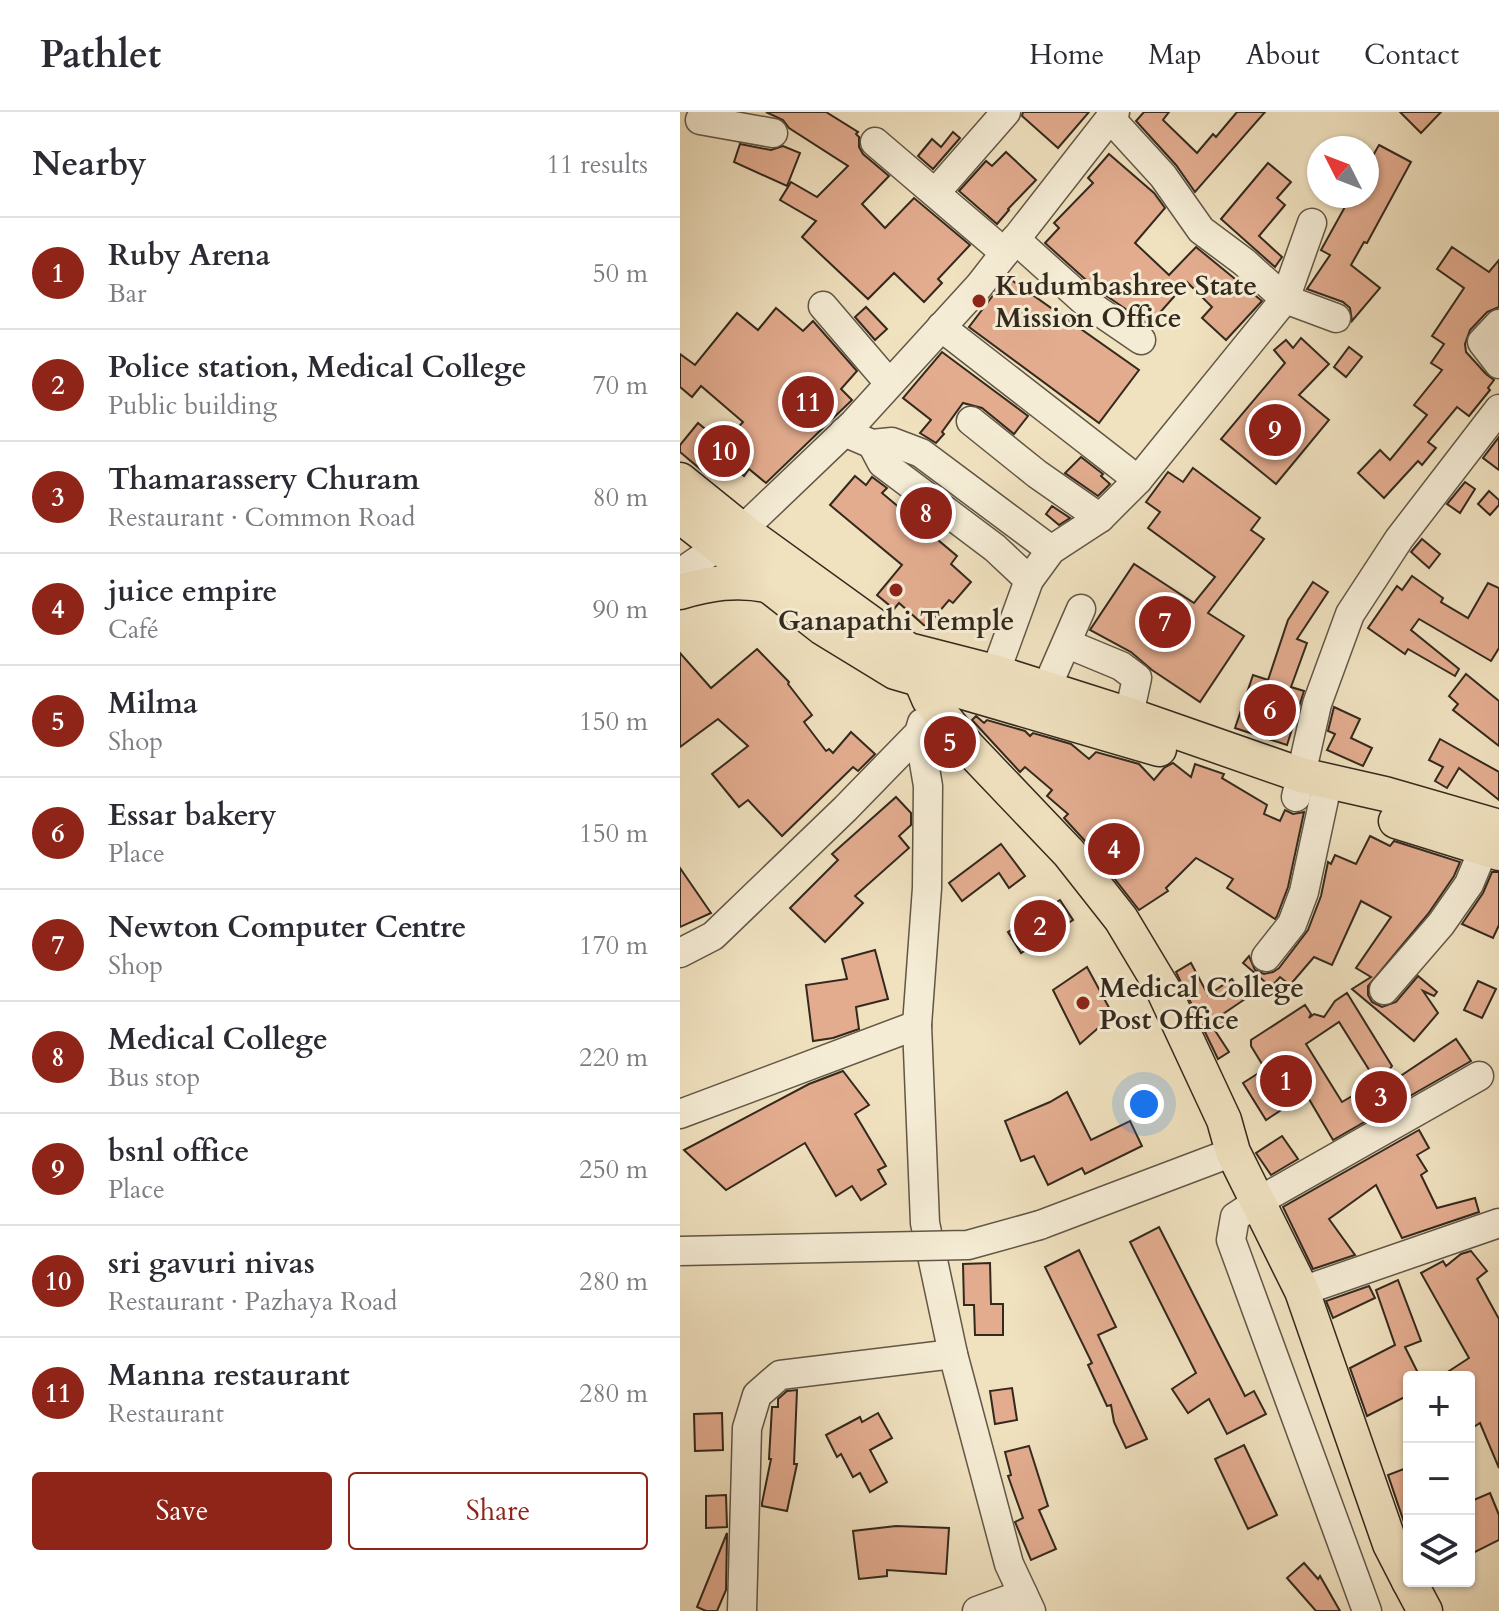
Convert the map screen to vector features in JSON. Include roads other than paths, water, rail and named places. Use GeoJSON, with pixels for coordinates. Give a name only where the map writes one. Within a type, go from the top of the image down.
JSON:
{"type":"FeatureCollection","features":[{"type":"Feature","properties":{"kind":"main road"},"geometry":{"type":"LineString","coordinates":[[680,480],[767,585],[823,628],[925,690],[990,685],[1046,689],[1129,715],[1307,791]]}},
{"type":"Feature","properties":{"kind":"main road"},"geometry":{"type":"LineString","coordinates":[[680,516],[730,538],[908,650],[990,685],[1137,741],[1307,791],[1385,794],[1494,843]]}},
{"type":"Feature","properties":{"kind":"main road"},"geometry":{"type":"LineString","coordinates":[[680,592],[709,583],[746,581],[767,585]]}},
{"type":"Feature","properties":{"kind":"main road"},"geometry":{"type":"LineString","coordinates":[[908,650],[925,690],[967,746],[1069,853],[1121,919],[1163,989],[1224,1120],[1233,1152],[1302,1291],[1390,1544],[1403,1569]]}},
{"type":"Feature","properties":{"kind":"main road"},"geometry":{"type":"LineString","coordinates":[[1412,1587],[1425,1611]]}},
{"type":"Feature","properties":{"kind":"street"},"geometry":{"type":"LineString","coordinates":[[704,112],[700,120],[773,133]]}},
{"type":"Feature","properties":{"kind":"street"},"geometry":{"type":"LineString","coordinates":[[936,192],[1006,112]]}},
{"type":"Feature","properties":{"kind":"street"},"geometry":{"type":"LineString","coordinates":[[680,573],[730,538],[844,432],[979,286],[1112,115],[1163,176],[1201,230],[1244,262],[1285,299],[1336,318]]}},
{"type":"Feature","properties":{"kind":"street"},"geometry":{"type":"LineString","coordinates":[[875,142],[936,192],[1141,340]]}},
{"type":"Feature","properties":{"kind":"street"},"geometry":{"type":"LineString","coordinates":[[990,685],[1029,580],[1051,550],[1100,518],[1138,480],[1285,299],[1312,223]]}},
{"type":"Feature","properties":{"kind":"street"},"geometry":{"type":"LineString","coordinates":[[823,306],[889,383]]}},
{"type":"Feature","properties":{"kind":"street"},"geometry":{"type":"LineString","coordinates":[[1499,324],[1482,342],[1499,364]]}},
{"type":"Feature","properties":{"kind":"street"},"geometry":{"type":"LineString","coordinates":[[941,327],[1138,480]]}},
{"type":"Feature","properties":{"kind":"street"},"geometry":{"type":"LineString","coordinates":[[1266,957],[1292,924],[1300,903],[1307,791],[1317,704],[1350,614],[1399,539],[1499,409]]}},
{"type":"Feature","properties":{"kind":"street"},"geometry":{"type":"LineString","coordinates":[[971,421],[1037,474],[1100,518]]}},
{"type":"Feature","properties":{"kind":"street"},"geometry":{"type":"LineString","coordinates":[[844,432],[872,444],[892,442],[921,453],[1051,550]]}},
{"type":"Feature","properties":{"kind":"street"},"geometry":{"type":"LineString","coordinates":[[872,444],[882,463],[995,548],[1029,580]]}},
{"type":"Feature","properties":{"kind":"street"},"geometry":{"type":"LineString","coordinates":[[1046,689],[1081,609]]}},
{"type":"Feature","properties":{"kind":"street"},"geometry":{"type":"LineString","coordinates":[[1068,644],[1121,666],[1137,678],[1129,715]]}},
{"type":"Feature","properties":{"kind":"street"},"geometry":{"type":"LineString","coordinates":[[925,690],[919,733],[928,786],[927,888],[917,1025],[925,1223],[953,1354],[1009,1564],[1027,1602],[977,1611]]}},
{"type":"Feature","properties":{"kind":"street"},"geometry":{"type":"LineString","coordinates":[[680,953],[713,936],[919,733]]}},
{"type":"Feature","properties":{"kind":"street"},"geometry":{"type":"LineString","coordinates":[[1384,990],[1441,924],[1494,843]]}},
{"type":"Feature","properties":{"kind":"street"},"geometry":{"type":"LineString","coordinates":[[680,1114],[917,1025]]}},
{"type":"Feature","properties":{"kind":"street"},"geometry":{"type":"LineString","coordinates":[[1367,1611],[1231,1240],[1235,1217],[1479,1076]]}},
{"type":"Feature","properties":{"kind":"street"},"geometry":{"type":"LineString","coordinates":[[680,1251],[968,1245],[1040,1225],[1233,1152]]}},
{"type":"Feature","properties":{"kind":"street"},"geometry":{"type":"LineString","coordinates":[[1302,1291],[1499,1223]]}},
{"type":"Feature","properties":{"kind":"street"},"geometry":{"type":"LineString","coordinates":[[742,1611],[747,1428],[757,1395],[780,1375],[953,1354]]}},
{"type":"Feature","properties":{"kind":"place","name":"Kudumbashree State Mission Office"},"geometry":{"type":"Point","coordinates":[979,301]}},
{"type":"Feature","properties":{"kind":"place","name":"Manna restaurant"},"geometry":{"type":"Point","coordinates":[808,402]}},
{"type":"Feature","properties":{"kind":"place","name":"bsnl office"},"geometry":{"type":"Point","coordinates":[1275,430]}},
{"type":"Feature","properties":{"kind":"place","name":"sri gavuri nivas"},"geometry":{"type":"Point","coordinates":[724,451]}},
{"type":"Feature","properties":{"kind":"place","name":"Medical College"},"geometry":{"type":"Point","coordinates":[926,513]}},
{"type":"Feature","properties":{"kind":"place","name":"Ganapathi Temple"},"geometry":{"type":"Point","coordinates":[896,590]}},
{"type":"Feature","properties":{"kind":"place","name":"Newton Computer Centre"},"geometry":{"type":"Point","coordinates":[1165,622]}},
{"type":"Feature","properties":{"kind":"place","name":"Essar bakery"},"geometry":{"type":"Point","coordinates":[1270,710]}},
{"type":"Feature","properties":{"kind":"place","name":"Milma"},"geometry":{"type":"Point","coordinates":[950,742]}},
{"type":"Feature","properties":{"kind":"place","name":"juice empire"},"geometry":{"type":"Point","coordinates":[1114,849]}},
{"type":"Feature","properties":{"kind":"place","name":"Police station, Medical College"},"geometry":{"type":"Point","coordinates":[1040,926]}},
{"type":"Feature","properties":{"kind":"place","name":"Medical College Post Office"},"geometry":{"type":"Point","coordinates":[1083,1003]}},
{"type":"Feature","properties":{"kind":"place","name":"Ruby Arena"},"geometry":{"type":"Point","coordinates":[1286,1081]}},
{"type":"Feature","properties":{"kind":"place","name":"Thamarassery Churam"},"geometry":{"type":"Point","coordinates":[1381,1097]}}]}
